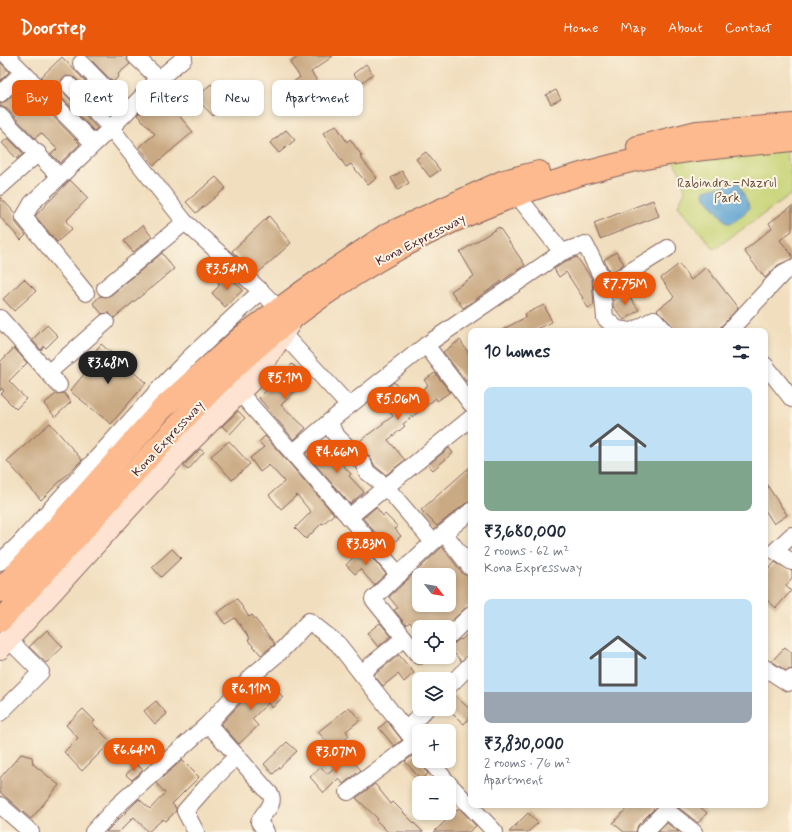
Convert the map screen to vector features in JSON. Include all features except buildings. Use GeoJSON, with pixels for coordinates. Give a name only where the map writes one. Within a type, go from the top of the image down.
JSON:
{"type":"FeatureCollection","features":[{"type":"Feature","properties":{"kind":"highway","name":"Kona Expressway"},"geometry":{"type":"LineString","coordinates":[[3,636],[124,485],[196,406],[285,320],[386,235],[504,181],[697,132],[792,125]]}},
{"type":"Feature","properties":{"kind":"highway","name":"Kona Expressway"},"geometry":{"type":"LineString","coordinates":[[52,532],[163,408],[243,336],[285,320],[371,263],[442,226],[516,194],[617,164],[702,149],[792,140]]}},
{"type":"Feature","properties":{"kind":"highway"},"geometry":{"type":"LineString","coordinates":[[0,580],[52,532]]}},
{"type":"Feature","properties":{"kind":"highway"},"geometry":{"type":"LineString","coordinates":[[0,591],[52,532]]}},
{"type":"Feature","properties":{"kind":"street"},"geometry":{"type":"LineString","coordinates":[[7,56],[93,144]]}},
{"type":"Feature","properties":{"kind":"street"},"geometry":{"type":"LineString","coordinates":[[135,56],[159,79]]}},
{"type":"Feature","properties":{"kind":"street"},"geometry":{"type":"LineString","coordinates":[[128,109],[159,79],[184,58]]}},
{"type":"Feature","properties":{"kind":"street"},"geometry":{"type":"LineString","coordinates":[[82,63],[98,80]]}},
{"type":"Feature","properties":{"kind":"street"},"geometry":{"type":"LineString","coordinates":[[0,94],[23,72]]}},
{"type":"Feature","properties":{"kind":"street"},"geometry":{"type":"LineString","coordinates":[[69,85],[111,128],[185,222],[261,292],[285,320],[348,405]]}},
{"type":"Feature","properties":{"kind":"street"},"geometry":{"type":"LineString","coordinates":[[0,116],[59,176]]}},
{"type":"Feature","properties":{"kind":"street"},"geometry":{"type":"LineString","coordinates":[[86,293],[24,217],[32,203],[122,116]]}},
{"type":"Feature","properties":{"kind":"street"},"geometry":{"type":"LineString","coordinates":[[0,187],[38,153]]}},
{"type":"Feature","properties":{"kind":"street"},"geometry":{"type":"LineString","coordinates":[[516,194],[562,252]]}},
{"type":"Feature","properties":{"kind":"street"},"geometry":{"type":"LineString","coordinates":[[105,288],[185,222]]}},
{"type":"Feature","properties":{"kind":"street"},"geometry":{"type":"LineString","coordinates":[[294,452],[348,405],[426,345],[562,252],[585,244],[601,276],[605,318],[616,328]]}},
{"type":"Feature","properties":{"kind":"street"},"geometry":{"type":"LineString","coordinates":[[602,289],[668,248]]}},
{"type":"Feature","properties":{"kind":"street"},"geometry":{"type":"LineString","coordinates":[[735,328],[783,273],[792,268]]}},
{"type":"Feature","properties":{"kind":"street"},"geometry":{"type":"LineString","coordinates":[[0,562],[18,545],[165,383],[261,292]]}},
{"type":"Feature","properties":{"kind":"street"},"geometry":{"type":"LineString","coordinates":[[0,318],[53,379],[106,322]]}},
{"type":"Feature","properties":{"kind":"street"},"geometry":{"type":"LineString","coordinates":[[638,328],[654,319],[662,328]]}},
{"type":"Feature","properties":{"kind":"street"},"geometry":{"type":"LineString","coordinates":[[0,713],[41,672],[3,636],[175,456],[254,377],[285,320]]}},
{"type":"Feature","properties":{"kind":"street"},"geometry":{"type":"LineString","coordinates":[[426,345],[468,400]]}},
{"type":"Feature","properties":{"kind":"street"},"geometry":{"type":"LineString","coordinates":[[768,370],[792,399]]}},
{"type":"Feature","properties":{"kind":"street"},"geometry":{"type":"LineString","coordinates":[[239,392],[294,452],[399,575]]}},
{"type":"Feature","properties":{"kind":"street"},"geometry":{"type":"LineString","coordinates":[[349,517],[468,420]]}},
{"type":"Feature","properties":{"kind":"street"},"geometry":{"type":"LineString","coordinates":[[330,421],[334,433],[363,464],[367,472],[386,487],[468,565]]}},
{"type":"Feature","properties":{"kind":"street"},"geometry":{"type":"LineString","coordinates":[[412,648],[373,599],[438,538],[468,514]]}},
{"type":"Feature","properties":{"kind":"street"},"geometry":{"type":"LineString","coordinates":[[792,535],[775,551],[792,562]]}},
{"type":"Feature","properties":{"kind":"street"},"geometry":{"type":"LineString","coordinates":[[456,629],[468,618]]}},
{"type":"Feature","properties":{"kind":"street"},"geometry":{"type":"LineString","coordinates":[[93,832],[117,806],[208,724],[253,675],[280,652],[309,621],[338,644],[412,739]]}},
{"type":"Feature","properties":{"kind":"street"},"geometry":{"type":"LineString","coordinates":[[361,673],[403,638]]}},
{"type":"Feature","properties":{"kind":"street"},"geometry":{"type":"LineString","coordinates":[[456,679],[468,667]]}},
{"type":"Feature","properties":{"kind":"street"},"geometry":{"type":"LineString","coordinates":[[768,670],[788,683],[792,678]]}},
{"type":"Feature","properties":{"kind":"street"},"geometry":{"type":"LineString","coordinates":[[208,724],[271,795],[271,805],[259,822],[266,832]]}},
{"type":"Feature","properties":{"kind":"street"},"geometry":{"type":"LineString","coordinates":[[348,792],[412,741]]}},
{"type":"Feature","properties":{"kind":"street"},"geometry":{"type":"LineString","coordinates":[[196,832],[185,811],[206,787],[237,756]]}},
{"type":"Feature","properties":{"kind":"street"},"geometry":{"type":"LineString","coordinates":[[436,768],[443,776]]}},
{"type":"Feature","properties":{"kind":"street"},"geometry":{"type":"LineString","coordinates":[[456,790],[468,803]]}},
{"type":"Feature","properties":{"kind":"street"},"geometry":{"type":"LineString","coordinates":[[0,806],[31,832]]}},
{"type":"Feature","properties":{"kind":"street"},"geometry":{"type":"LineString","coordinates":[[472,808],[495,832]]}},
{"type":"Feature","properties":{"kind":"street"},"geometry":{"type":"LineString","coordinates":[[645,832],[666,810],[694,832]]}},
{"type":"Feature","properties":{"kind":"green space","name":"Rabindra–Nazrul Park"},"geometry":{"type":"Polygon","coordinates":[[[786,148],[792,181],[792,194],[714,249],[678,206],[685,191],[682,176],[670,156],[786,148]]]}},
{"type":"Feature","properties":{"kind":"water"},"geometry":{"type":"Polygon","coordinates":[[[738,181],[750,208],[733,223],[727,223],[704,196],[705,190],[738,181]]]}}]}
